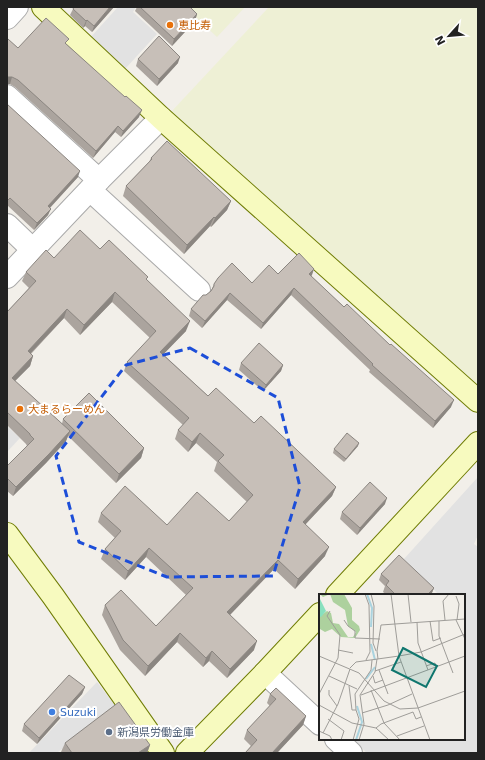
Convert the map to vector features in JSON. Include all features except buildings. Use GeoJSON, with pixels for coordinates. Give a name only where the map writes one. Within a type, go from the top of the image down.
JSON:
{"type":"FeatureCollection","features":[{"type":"Feature","properties":{"kind":"street"},"geometry":{"type":"LineString","coordinates":[[7,18],[16,7]]}},
{"type":"Feature","properties":{"kind":"street"},"geometry":{"type":"LineString","coordinates":[[43,7],[161,118],[478,401]]}},
{"type":"Feature","properties":{"kind":"street"},"geometry":{"type":"LineString","coordinates":[[7,96],[199,290]]}},
{"type":"Feature","properties":{"kind":"street"},"geometry":{"type":"LineString","coordinates":[[7,277],[94,185],[161,118]]}},
{"type":"Feature","properties":{"kind":"street"},"geometry":{"type":"LineString","coordinates":[[7,225],[33,250]]}},
{"type":"Feature","properties":{"kind":"street"},"geometry":{"type":"LineString","coordinates":[[338,594],[478,443]]}},
{"type":"Feature","properties":{"kind":"street"},"geometry":{"type":"LineString","coordinates":[[7,534],[163,753]]}},
{"type":"Feature","properties":{"kind":"street"},"geometry":{"type":"LineString","coordinates":[[187,753],[319,615]]}},
{"type":"Feature","properties":{"kind":"street"},"geometry":{"type":"LineString","coordinates":[[265,673],[319,723]]}},
{"type":"Feature","properties":{"kind":"street"},"geometry":{"type":"LineString","coordinates":[[337,740],[351,753]]}},
{"type":"Feature","properties":{"kind":"highlighted area"},"geometry":{"type":"Polygon","coordinates":[[[190,348],[278,398],[300,487],[273,576],[167,577],[79,542],[56,456],[126,365],[190,348]]]}},
{"type":"Feature","properties":{"kind":"green space"},"geometry":{"type":"Polygon","coordinates":[[[185,7],[245,7],[217,37],[185,7]]]}},
{"type":"Feature","properties":{"kind":"green space"},"geometry":{"type":"Polygon","coordinates":[[[269,7],[478,7],[478,395],[171,112],[269,7]]]}},
{"type":"Feature","properties":{"kind":"shaded area"},"geometry":{"type":"Polygon","coordinates":[[[118,7],[136,7],[133,12],[157,34],[125,69],[90,38],[118,7]]]}},
{"type":"Feature","properties":{"kind":"shaded area"},"geometry":{"type":"Polygon","coordinates":[[[7,426],[20,438],[7,452],[7,426]]]}},
{"type":"Feature","properties":{"kind":"shaded area"},"geometry":{"type":"Polygon","coordinates":[[[478,477],[478,535],[474,544],[478,547],[478,753],[367,753],[353,740],[465,740],[465,594],[438,594],[404,559],[478,477]]]}},
{"type":"Feature","properties":{"kind":"shaded area"},"geometry":{"type":"Polygon","coordinates":[[[97,682],[117,708],[58,752],[59,753],[29,753],[97,682]]]}},
{"type":"Feature","properties":{"kind":"place","name":"恵比寿"},"geometry":{"type":"Point","coordinates":[170,25]}},
{"type":"Feature","properties":{"kind":"place","name":"大まるらーめん"},"geometry":{"type":"Point","coordinates":[20,409]}},
{"type":"Feature","properties":{"kind":"place","name":"Suzuki"},"geometry":{"type":"Point","coordinates":[52,712]}},
{"type":"Feature","properties":{"kind":"place","name":"新潟県労働金庫"},"geometry":{"type":"Point","coordinates":[109,732]}}]}
